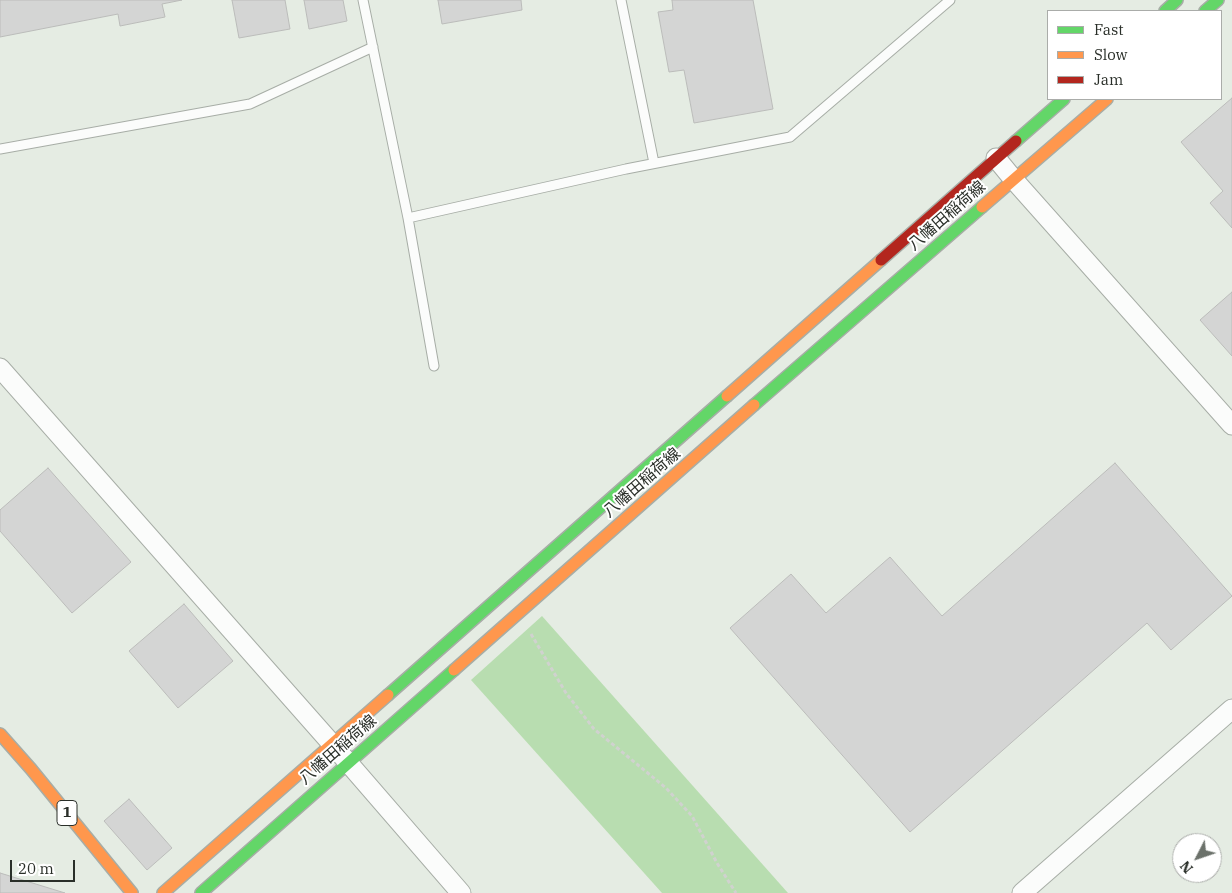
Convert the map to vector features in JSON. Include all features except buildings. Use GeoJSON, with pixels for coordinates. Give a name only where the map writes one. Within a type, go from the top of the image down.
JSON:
{"type":"FeatureCollection","features":[{"type":"Feature","properties":{"kind":"main road"},"geometry":{"type":"LineString","coordinates":[[1165,10],[1178,0]]}},
{"type":"Feature","properties":{"kind":"main road"},"geometry":{"type":"LineString","coordinates":[[1207,10],[1218,0]]}},
{"type":"Feature","properties":{"kind":"main road","name":"八幡田稲荷線"},"geometry":{"type":"LineString","coordinates":[[163,893],[1063,100]]}},
{"type":"Feature","properties":{"kind":"main road","name":"八幡田稲荷線"},"geometry":{"type":"LineString","coordinates":[[201,893],[1105,100]]}},
{"type":"Feature","properties":{"kind":"main road","name":"1"},"geometry":{"type":"LineString","coordinates":[[0,734],[132,893]]}},
{"type":"Feature","properties":{"kind":"street"},"geometry":{"type":"LineString","coordinates":[[996,158],[1232,425]]}},
{"type":"Feature","properties":{"kind":"street"},"geometry":{"type":"LineString","coordinates":[[0,368],[461,893]]}},
{"type":"Feature","properties":{"kind":"street"},"geometry":{"type":"LineString","coordinates":[[1022,893],[1232,709]]}},
{"type":"Feature","properties":{"kind":"lane"},"geometry":{"type":"LineString","coordinates":[[363,0],[408,218],[434,366]]}},
{"type":"Feature","properties":{"kind":"lane"},"geometry":{"type":"LineString","coordinates":[[621,0],[654,163]]}},
{"type":"Feature","properties":{"kind":"lane"},"geometry":{"type":"LineString","coordinates":[[408,218],[654,163],[790,137],[950,0]]}},
{"type":"Feature","properties":{"kind":"lane"},"geometry":{"type":"LineString","coordinates":[[0,149],[250,104],[373,47]]}},
{"type":"Feature","properties":{"kind":"path"},"geometry":{"type":"LineString","coordinates":[[518,613],[566,693],[594,729],[666,788],[692,816],[717,863],[736,893]]}},
{"type":"Feature","properties":{"kind":"green space"},"geometry":{"type":"Polygon","coordinates":[[[542,616],[788,893],[662,893],[471,680],[542,616]]]}},
{"type":"Feature","properties":{"kind":"traffic: fast"},"geometry":{"type":"LineString","coordinates":[[1166,10],[1177,0]]}},
{"type":"Feature","properties":{"kind":"traffic: fast"},"geometry":{"type":"LineString","coordinates":[[1206,10],[1218,0]]}},
{"type":"Feature","properties":{"kind":"traffic: fast"},"geometry":{"type":"LineString","coordinates":[[1016,141],[1063,100]]}},
{"type":"Feature","properties":{"kind":"traffic: fast"},"geometry":{"type":"LineString","coordinates":[[754,405],[982,207]]}},
{"type":"Feature","properties":{"kind":"traffic: fast"},"geometry":{"type":"LineString","coordinates":[[388,695],[727,396]]}},
{"type":"Feature","properties":{"kind":"traffic: fast"},"geometry":{"type":"LineString","coordinates":[[201,893],[454,670]]}},
{"type":"Feature","properties":{"kind":"traffic: slow"},"geometry":{"type":"LineString","coordinates":[[982,207],[1106,100]]}},
{"type":"Feature","properties":{"kind":"traffic: slow"},"geometry":{"type":"LineString","coordinates":[[727,396],[881,260]]}},
{"type":"Feature","properties":{"kind":"traffic: slow"},"geometry":{"type":"LineString","coordinates":[[454,670],[754,405]]}},
{"type":"Feature","properties":{"kind":"traffic: slow"},"geometry":{"type":"LineString","coordinates":[[163,893],[388,695]]}},
{"type":"Feature","properties":{"kind":"traffic: slow"},"geometry":{"type":"LineString","coordinates":[[0,734],[132,893]]}},
{"type":"Feature","properties":{"kind":"traffic: jam"},"geometry":{"type":"LineString","coordinates":[[881,260],[1016,141]]}}]}
